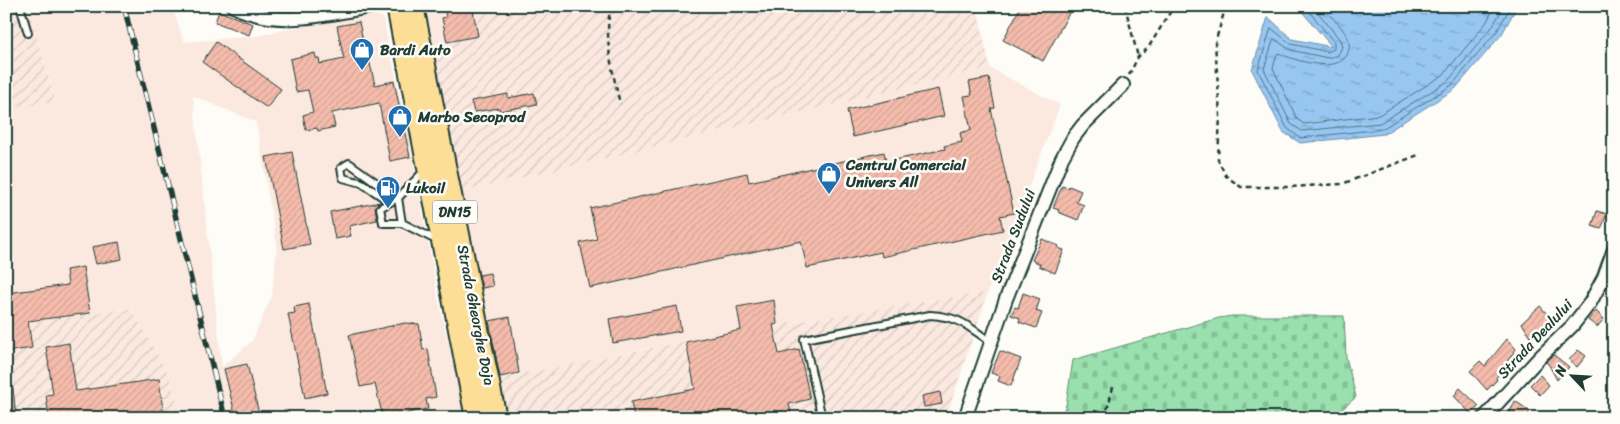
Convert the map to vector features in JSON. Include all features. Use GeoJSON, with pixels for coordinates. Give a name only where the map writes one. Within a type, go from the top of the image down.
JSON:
{"type":"FeatureCollection","features":[{"type":"Feature","properties":{"kind":"main road","name":"Strada Gheorghe Doja"},"geometry":{"type":"LineString","coordinates":[[397,6],[476,418]]}},
{"type":"Feature","properties":{"kind":"main road","name":"Strada Gheorghe Doja"},"geometry":{"type":"LineString","coordinates":[[413,6],[496,418]]}},
{"type":"Feature","properties":{"kind":"street"},"geometry":{"type":"LineString","coordinates":[[233,6],[258,11],[281,20],[375,6]]}},
{"type":"Feature","properties":{"kind":"street","name":"Strada Sudului"},"geometry":{"type":"LineString","coordinates":[[965,418],[991,342],[1053,178],[1073,138],[1082,125],[1123,85]]}},
{"type":"Feature","properties":{"kind":"street","name":"Strada Dealului"},"geometry":{"type":"LineString","coordinates":[[1484,418],[1540,356],[1572,326],[1590,303],[1604,277],[1614,249]]}},
{"type":"Feature","properties":{"kind":"lane"},"geometry":{"type":"LineString","coordinates":[[20,6],[28,33]]}},
{"type":"Feature","properties":{"kind":"lane"},"geometry":{"type":"LineString","coordinates":[[390,202],[362,183],[344,178],[341,168],[349,163],[398,198],[402,223]]}},
{"type":"Feature","properties":{"kind":"lane"},"geometry":{"type":"LineString","coordinates":[[428,167],[398,198],[380,208],[383,223],[402,223],[442,243]]}},
{"type":"Feature","properties":{"kind":"lane"},"geometry":{"type":"LineString","coordinates":[[822,418],[804,339],[930,315],[960,320],[991,342]]}},
{"type":"Feature","properties":{"kind":"path"},"geometry":{"type":"LineString","coordinates":[[611,6],[608,17],[608,46],[620,104]]}},
{"type":"Feature","properties":{"kind":"path"},"geometry":{"type":"LineString","coordinates":[[1125,6],[1138,57]]}},
{"type":"Feature","properties":{"kind":"path"},"geometry":{"type":"LineString","coordinates":[[1123,85],[1138,57],[1148,48],[1174,6]]}},
{"type":"Feature","properties":{"kind":"path"},"geometry":{"type":"LineString","coordinates":[[1226,6],[1215,43],[1220,115],[1218,160],[1226,176],[1241,187],[1342,184],[1421,154]]}},
{"type":"Feature","properties":{"kind":"path"},"geometry":{"type":"LineString","coordinates":[[1105,418],[1113,387]]}},
{"type":"Feature","properties":{"kind":"shaded area"},"geometry":{"type":"Polygon","coordinates":[[[6,6],[28,6],[56,102],[6,108],[6,6]]]}},
{"type":"Feature","properties":{"kind":"shaded area"},"geometry":{"type":"Polygon","coordinates":[[[28,6],[172,6],[184,42],[257,36],[316,23],[377,15],[383,17],[413,158],[438,298],[465,415],[463,418],[181,418],[169,375],[131,308],[6,324],[6,108],[56,101],[28,6]],[[193,96],[222,367],[252,341],[272,296],[277,246],[256,122],[193,96]]]}},
{"type":"Feature","properties":{"kind":"shaded area"},"geometry":{"type":"Polygon","coordinates":[[[263,6],[328,6],[275,13],[263,9],[263,6]]]}},
{"type":"Feature","properties":{"kind":"shaded area"},"geometry":{"type":"Polygon","coordinates":[[[426,6],[472,6],[478,36],[433,45],[426,6]]]}},
{"type":"Feature","properties":{"kind":"shaded area"},"geometry":{"type":"Polygon","coordinates":[[[472,6],[977,6],[990,68],[461,192],[433,45],[477,36],[472,6]]]}},
{"type":"Feature","properties":{"kind":"shaded area"},"geometry":{"type":"Polygon","coordinates":[[[990,68],[1060,105],[988,292],[741,330],[496,379],[461,192],[990,68]]]}},
{"type":"Feature","properties":{"kind":"shaded area"},"geometry":{"type":"Polygon","coordinates":[[[988,292],[946,418],[503,418],[496,379],[741,330],[988,292]]]}},
{"type":"Feature","properties":{"kind":"shaded area"},"geometry":{"type":"Polygon","coordinates":[[[131,308],[169,375],[181,418],[6,418],[6,324],[131,308]]]}},
{"type":"Feature","properties":{"kind":"green space"},"geometry":{"type":"Polygon","coordinates":[[[1232,316],[1344,316],[1346,357],[1356,397],[1332,418],[1060,418],[1066,405],[1073,360],[1219,318],[1232,316]]]}},
{"type":"Feature","properties":{"kind":"water"},"geometry":{"type":"Polygon","coordinates":[[[1301,6],[1517,6],[1502,34],[1455,89],[1384,134],[1300,143],[1283,132],[1252,70],[1268,17],[1292,39],[1332,47],[1304,14],[1301,6]]]}},
{"type":"Feature","properties":{"kind":"building"},"geometry":{"type":"Polygon","coordinates":[[[444,6],[472,6],[478,36],[447,42],[442,18],[446,17],[444,6]]]}},
{"type":"Feature","properties":{"kind":"building"},"geometry":{"type":"Polygon","coordinates":[[[1021,6],[1073,6],[1043,61],[1003,40],[1021,6]]]}},
{"type":"Feature","properties":{"kind":"building"},"geometry":{"type":"Polygon","coordinates":[[[219,11],[253,24],[249,35],[215,22],[219,11]]]}},
{"type":"Feature","properties":{"kind":"building"},"geometry":{"type":"Polygon","coordinates":[[[359,22],[366,56],[368,55],[375,85],[394,81],[410,157],[390,161],[379,103],[332,113],[335,127],[318,131],[317,128],[306,130],[303,115],[313,112],[308,90],[296,92],[290,59],[315,53],[316,58],[319,58],[320,64],[344,59],[337,26],[359,22]]]}},
{"type":"Feature","properties":{"kind":"building"},"geometry":{"type":"Polygon","coordinates":[[[216,42],[281,89],[267,108],[202,62],[216,42]]]}},
{"type":"Feature","properties":{"kind":"building","name":"Centrul Comercial Univers All"},"geometry":{"type":"Polygon","coordinates":[[[989,78],[995,108],[991,109],[1014,213],[1000,216],[1003,230],[882,257],[881,252],[807,268],[801,241],[590,288],[580,243],[597,239],[590,208],[747,173],[749,182],[884,152],[886,162],[945,149],[944,146],[962,142],[960,133],[971,130],[964,96],[972,95],[969,82],[989,78]]]}},
{"type":"Feature","properties":{"kind":"building"},"geometry":{"type":"Polygon","coordinates":[[[938,89],[944,116],[853,137],[847,110],[938,89]]]}},
{"type":"Feature","properties":{"kind":"building"},"geometry":{"type":"Polygon","coordinates":[[[534,93],[537,104],[500,111],[499,108],[474,112],[471,101],[508,94],[508,98],[534,93]]]}},
{"type":"Feature","properties":{"kind":"building"},"geometry":{"type":"Polygon","coordinates":[[[292,152],[310,244],[284,249],[266,157],[292,152]]]}},
{"type":"Feature","properties":{"kind":"building"},"geometry":{"type":"Polygon","coordinates":[[[1062,186],[1068,188],[1069,186],[1081,191],[1076,202],[1084,205],[1078,220],[1053,208],[1062,186]]]}},
{"type":"Feature","properties":{"kind":"building"},"geometry":{"type":"Polygon","coordinates":[[[380,202],[375,206],[377,220],[349,226],[351,236],[335,239],[330,212],[380,202]]]}},
{"type":"Feature","properties":{"kind":"building"},"geometry":{"type":"Polygon","coordinates":[[[1597,211],[1607,214],[1601,229],[1592,226],[1597,211]]]}},
{"type":"Feature","properties":{"kind":"building"},"geometry":{"type":"Polygon","coordinates":[[[1042,239],[1064,250],[1055,273],[1039,266],[1040,264],[1032,260],[1042,239]]]}},
{"type":"Feature","properties":{"kind":"building"},"geometry":{"type":"Polygon","coordinates":[[[119,242],[122,259],[96,264],[92,247],[119,242]]]}},
{"type":"Feature","properties":{"kind":"building"},"geometry":{"type":"Polygon","coordinates":[[[83,267],[90,313],[28,321],[32,348],[6,352],[6,293],[68,285],[66,270],[83,267]]]}},
{"type":"Feature","properties":{"kind":"building"},"geometry":{"type":"Polygon","coordinates":[[[490,273],[493,286],[482,288],[479,275],[490,273]]]}},
{"type":"Feature","properties":{"kind":"building"},"geometry":{"type":"Polygon","coordinates":[[[1023,293],[1040,299],[1036,311],[1042,313],[1036,328],[1019,322],[1020,318],[1011,315],[1015,307],[1018,308],[1023,293]]]}},
{"type":"Feature","properties":{"kind":"building"},"geometry":{"type":"Polygon","coordinates":[[[774,300],[777,324],[773,325],[779,354],[799,349],[810,399],[789,404],[792,418],[634,418],[631,402],[695,389],[686,342],[741,330],[737,307],[774,300]]]}},
{"type":"Feature","properties":{"kind":"building"},"geometry":{"type":"Polygon","coordinates":[[[309,304],[327,393],[305,398],[288,314],[295,313],[294,307],[309,304]]]}},
{"type":"Feature","properties":{"kind":"building"},"geometry":{"type":"Polygon","coordinates":[[[677,306],[681,331],[613,343],[609,319],[677,306]]]}},
{"type":"Feature","properties":{"kind":"building"},"geometry":{"type":"Polygon","coordinates":[[[1540,306],[1553,321],[1531,338],[1522,323],[1540,306]]]}},
{"type":"Feature","properties":{"kind":"building"},"geometry":{"type":"Polygon","coordinates":[[[1596,311],[1604,319],[1597,327],[1588,320],[1596,311]]]}},
{"type":"Feature","properties":{"kind":"building"},"geometry":{"type":"Polygon","coordinates":[[[510,317],[519,373],[500,377],[489,321],[510,317]]]}},
{"type":"Feature","properties":{"kind":"building"},"geometry":{"type":"Polygon","coordinates":[[[405,323],[419,324],[423,350],[428,349],[436,397],[426,399],[428,409],[407,413],[408,418],[383,418],[375,384],[360,387],[349,335],[405,323]]]}},
{"type":"Feature","properties":{"kind":"building"},"geometry":{"type":"Polygon","coordinates":[[[1507,339],[1516,349],[1496,378],[1497,380],[1487,390],[1470,371],[1480,361],[1485,366],[1507,339]]]}},
{"type":"Feature","properties":{"kind":"building"},"geometry":{"type":"Polygon","coordinates":[[[69,343],[76,391],[159,379],[164,418],[148,418],[148,412],[104,418],[49,418],[46,395],[53,394],[46,347],[69,343]]]}},
{"type":"Feature","properties":{"kind":"building"},"geometry":{"type":"Polygon","coordinates":[[[1578,350],[1586,356],[1577,367],[1569,360],[1578,350]]]}},
{"type":"Feature","properties":{"kind":"building"},"geometry":{"type":"Polygon","coordinates":[[[1000,351],[1021,359],[1011,386],[998,381],[1000,376],[991,373],[1000,351]]]}},
{"type":"Feature","properties":{"kind":"building"},"geometry":{"type":"Polygon","coordinates":[[[1554,355],[1569,367],[1557,380],[1546,362],[1554,355]]]}},
{"type":"Feature","properties":{"kind":"building"},"geometry":{"type":"Polygon","coordinates":[[[247,364],[260,418],[236,418],[224,369],[247,364]]]}},
{"type":"Feature","properties":{"kind":"building"},"geometry":{"type":"Polygon","coordinates":[[[1540,375],[1549,385],[1540,395],[1530,385],[1540,375]]]}},
{"type":"Feature","properties":{"kind":"building"},"geometry":{"type":"Polygon","coordinates":[[[6,388],[13,388],[16,418],[6,418],[6,388]]]}},
{"type":"Feature","properties":{"kind":"building"},"geometry":{"type":"Polygon","coordinates":[[[1460,388],[1479,406],[1471,414],[1454,396],[1460,388]]]}},
{"type":"Feature","properties":{"kind":"building"},"geometry":{"type":"Polygon","coordinates":[[[940,392],[942,404],[924,407],[922,396],[940,392]]]}},
{"type":"Feature","properties":{"kind":"building"},"geometry":{"type":"Polygon","coordinates":[[[1515,401],[1530,411],[1526,418],[1507,418],[1515,401]]]}},
{"type":"Feature","properties":{"kind":"railway"},"geometry":{"type":"LineString","coordinates":[[124,6],[225,418]]}},
{"type":"Feature","properties":{"kind":"place","name":"Bardi Auto"},"geometry":{"type":"Point","coordinates":[362,71]}},
{"type":"Feature","properties":{"kind":"place","name":"Marbo Secoprod"},"geometry":{"type":"Point","coordinates":[400,138]}},
{"type":"Feature","properties":{"kind":"place","name":"Centrul Comercial Univers All"},"geometry":{"type":"Point","coordinates":[829,195]}},
{"type":"Feature","properties":{"kind":"place","name":"Lukoil"},"geometry":{"type":"Point","coordinates":[388,209]}}]}
